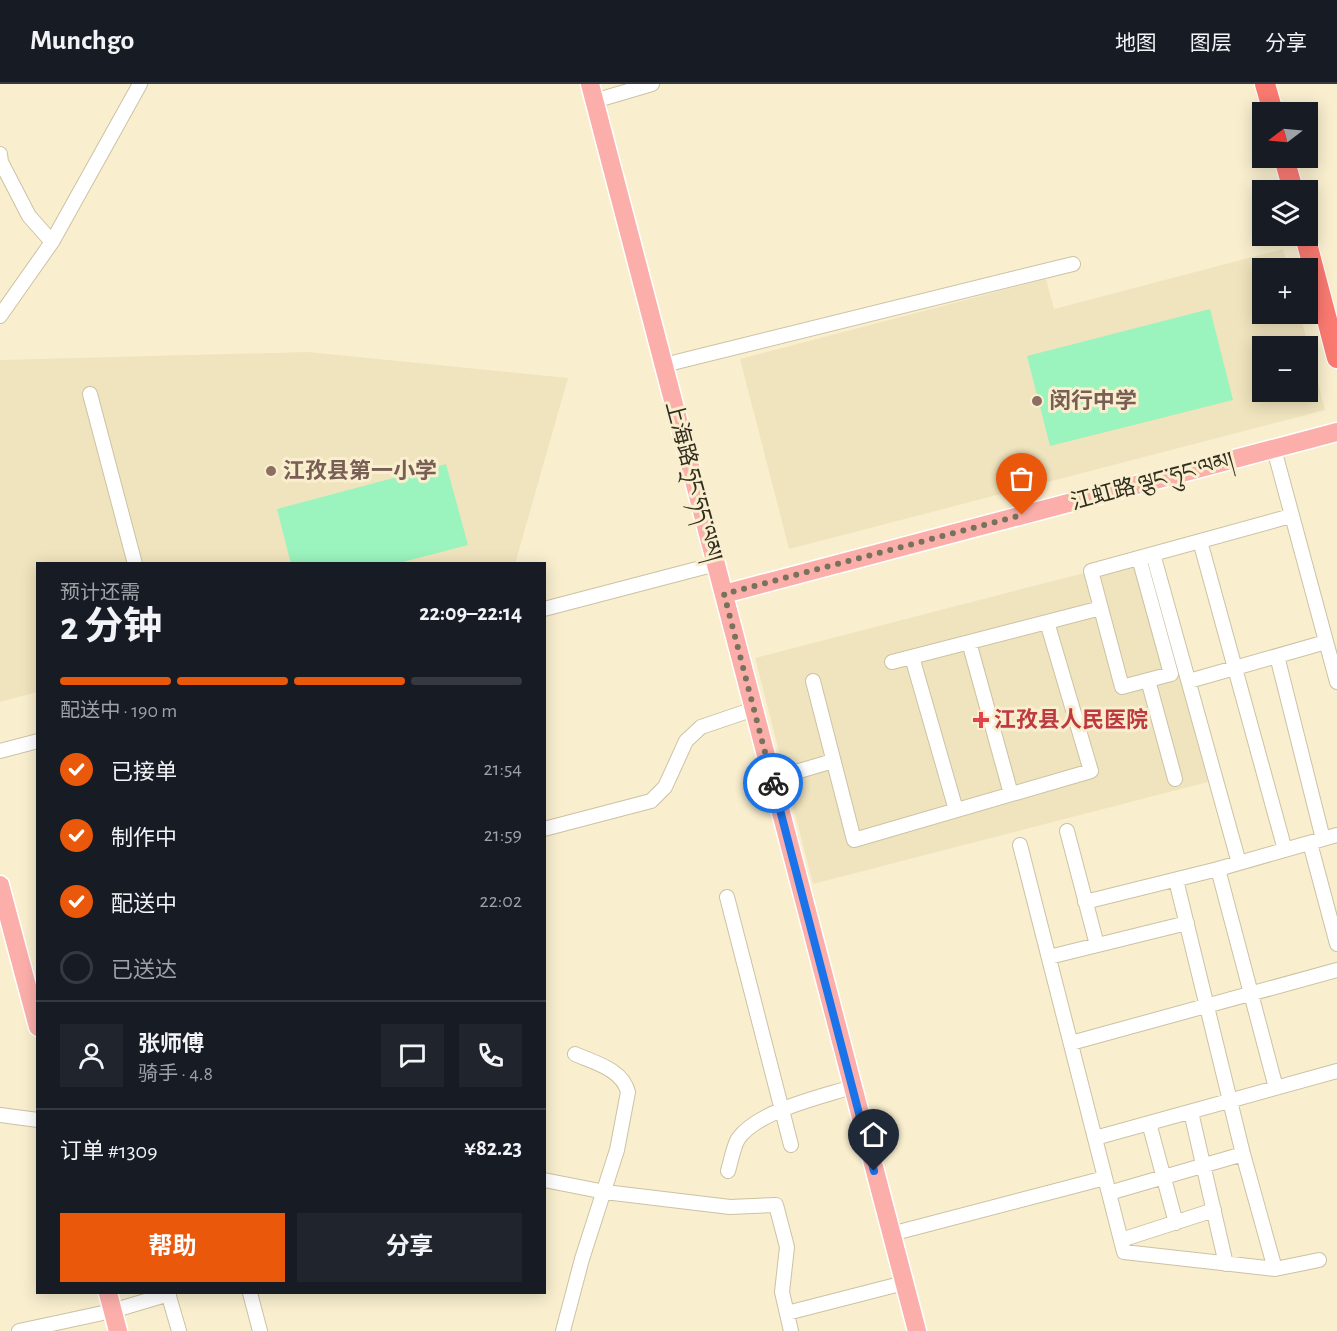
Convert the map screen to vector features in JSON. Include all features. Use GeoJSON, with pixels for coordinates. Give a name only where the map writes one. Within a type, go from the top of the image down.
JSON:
{"type":"FeatureCollection","features":[{"type":"Feature","properties":{"kind":"highway"},"geometry":{"type":"LineString","coordinates":[[1265,84],[1270,102]]}},
{"type":"Feature","properties":{"kind":"highway"},"geometry":{"type":"LineString","coordinates":[[1308,246],[1337,358]]}},
{"type":"Feature","properties":{"kind":"main road","name":"上海路 ཧྲང་ཧད་ལམ།"},"geometry":{"type":"LineString","coordinates":[[592,92],[917,1331]]}},
{"type":"Feature","properties":{"kind":"main road","name":"江虹路 ལྕང་ཧུང་ལམ།"},"geometry":{"type":"LineString","coordinates":[[724,594],[1337,432]]}},
{"type":"Feature","properties":{"kind":"main road"},"geometry":{"type":"LineString","coordinates":[[0,885],[36,1020]]}},
{"type":"Feature","properties":{"kind":"main road"},"geometry":{"type":"LineString","coordinates":[[110,1302],[118,1331]]}},
{"type":"Feature","properties":{"kind":"street"},"geometry":{"type":"LineString","coordinates":[[0,316],[52,242],[140,84]]}},
{"type":"Feature","properties":{"kind":"street"},"geometry":{"type":"LineString","coordinates":[[592,92],[651,84]]}},
{"type":"Feature","properties":{"kind":"street"},"geometry":{"type":"LineString","coordinates":[[0,154],[1,162],[29,216],[52,242]]}},
{"type":"Feature","properties":{"kind":"street"},"geometry":{"type":"LineString","coordinates":[[664,365],[1073,264]]}},
{"type":"Feature","properties":{"kind":"street"},"geometry":{"type":"LineString","coordinates":[[90,394],[134,562]]}},
{"type":"Feature","properties":{"kind":"street"},"geometry":{"type":"LineString","coordinates":[[1274,449],[1337,682]]}},
{"type":"Feature","properties":{"kind":"street"},"geometry":{"type":"LineString","coordinates":[[1146,556],[1171,674],[1122,687],[1090,572],[1146,556],[1291,516]]}},
{"type":"Feature","properties":{"kind":"street"},"geometry":{"type":"LineString","coordinates":[[1200,541],[1285,850]]}},
{"type":"Feature","properties":{"kind":"street"},"geometry":{"type":"LineString","coordinates":[[1146,556],[1189,681],[1239,863]]}},
{"type":"Feature","properties":{"kind":"street"},"geometry":{"type":"LineString","coordinates":[[546,608],[716,564]]}},
{"type":"Feature","properties":{"kind":"street"},"geometry":{"type":"LineString","coordinates":[[892,662],[1101,608]]}},
{"type":"Feature","properties":{"kind":"street"},"geometry":{"type":"LineString","coordinates":[[813,681],[854,840],[1091,771],[1047,622]]}},
{"type":"Feature","properties":{"kind":"street"},"geometry":{"type":"LineString","coordinates":[[969,642],[1011,794]]}},
{"type":"Feature","properties":{"kind":"street"},"geometry":{"type":"LineString","coordinates":[[1189,681],[1326,642]]}},
{"type":"Feature","properties":{"kind":"street"},"geometry":{"type":"LineString","coordinates":[[1277,656],[1323,839],[1337,944]]}},
{"type":"Feature","properties":{"kind":"street"},"geometry":{"type":"LineString","coordinates":[[912,657],[956,810]]}},
{"type":"Feature","properties":{"kind":"street"},"geometry":{"type":"LineString","coordinates":[[1148,680],[1175,780]]}},
{"type":"Feature","properties":{"kind":"street"},"geometry":{"type":"LineString","coordinates":[[546,828],[651,801],[665,787],[686,741],[701,728],[754,709]]}},
{"type":"Feature","properties":{"kind":"street"},"geometry":{"type":"LineString","coordinates":[[0,751],[36,742]]}},
{"type":"Feature","properties":{"kind":"street"},"geometry":{"type":"LineString","coordinates":[[772,778],[833,761]]}},
{"type":"Feature","properties":{"kind":"street"},"geometry":{"type":"LineString","coordinates":[[1067,831],[1096,945]]}},
{"type":"Feature","properties":{"kind":"street"},"geometry":{"type":"LineString","coordinates":[[1085,902],[1176,880],[1323,839]]}},
{"type":"Feature","properties":{"kind":"street"},"geometry":{"type":"LineString","coordinates":[[1020,845],[1124,1252],[1275,1269],[1319,1260]]}},
{"type":"Feature","properties":{"kind":"street"},"geometry":{"type":"LineString","coordinates":[[1218,868],[1276,1088]]}},
{"type":"Feature","properties":{"kind":"street"},"geometry":{"type":"LineString","coordinates":[[1176,880],[1243,1154],[1275,1269]]}},
{"type":"Feature","properties":{"kind":"street"},"geometry":{"type":"LineString","coordinates":[[727,897],[791,1145]]}},
{"type":"Feature","properties":{"kind":"street"},"geometry":{"type":"LineString","coordinates":[[1049,957],[1186,923]]}},
{"type":"Feature","properties":{"kind":"street"},"geometry":{"type":"LineString","coordinates":[[1071,1043],[1337,970]]}},
{"type":"Feature","properties":{"kind":"street"},"geometry":{"type":"LineString","coordinates":[[563,1331],[582,1259],[617,1150],[628,1092],[626,1083],[612,1070],[575,1054]]}},
{"type":"Feature","properties":{"kind":"street"},"geometry":{"type":"LineString","coordinates":[[1095,1138],[1337,1071]]}},
{"type":"Feature","properties":{"kind":"street"},"geometry":{"type":"LineString","coordinates":[[728,1171],[737,1141],[746,1131],[782,1109],[852,1087]]}},
{"type":"Feature","properties":{"kind":"street"},"geometry":{"type":"LineString","coordinates":[[1191,1112],[1226,1264]]}},
{"type":"Feature","properties":{"kind":"street"},"geometry":{"type":"LineString","coordinates":[[0,1115],[36,1120]]}},
{"type":"Feature","properties":{"kind":"street"},"geometry":{"type":"LineString","coordinates":[[1149,1124],[1176,1223]]}},
{"type":"Feature","properties":{"kind":"street"},"geometry":{"type":"LineString","coordinates":[[1109,1193],[1164,1179],[1243,1154]]}},
{"type":"Feature","properties":{"kind":"street"},"geometry":{"type":"LineString","coordinates":[[891,1234],[1105,1178]]}},
{"type":"Feature","properties":{"kind":"street"},"geometry":{"type":"LineString","coordinates":[[546,1180],[605,1192],[730,1207],[776,1205],[787,1247],[782,1292],[791,1331]]}},
{"type":"Feature","properties":{"kind":"street"},"geometry":{"type":"LineString","coordinates":[[1121,1240],[1214,1210]]}},
{"type":"Feature","properties":{"kind":"street"},"geometry":{"type":"LineString","coordinates":[[787,1313],[904,1282]]}},
{"type":"Feature","properties":{"kind":"street"},"geometry":{"type":"LineString","coordinates":[[19,1331],[110,1302],[169,1294],[179,1331]]}},
{"type":"Feature","properties":{"kind":"street"},"geometry":{"type":"LineString","coordinates":[[250,1294],[260,1331]]}},
{"type":"Feature","properties":{"kind":"shaded area","name":"闵行中学"},"geometry":{"type":"Polygon","coordinates":[[[1283,249],[1285,258],[1252,258],[1252,324],[1303,324],[1306,336],[1252,336],[1252,402],[1318,402],[1318,383],[1325,410],[789,549],[740,359],[1046,279],[1054,309],[1283,249]]]}},
{"type":"Feature","properties":{"kind":"shaded area","name":"江孜县第一小学"},"geometry":{"type":"Polygon","coordinates":[[[308,352],[568,378],[516,562],[36,562],[36,692],[0,702],[0,360],[308,352]]]}},
{"type":"Feature","properties":{"kind":"shaded area","name":"江孜县人民医院"},"geometry":{"type":"Polygon","coordinates":[[[1150,556],[1208,782],[813,884],[755,658],[1150,556]]]}},
{"type":"Feature","properties":{"kind":"green space"},"geometry":{"type":"Polygon","coordinates":[[[1210,309],[1233,400],[1050,446],[1027,356],[1210,309]]]}},
{"type":"Feature","properties":{"kind":"green space"},"geometry":{"type":"Polygon","coordinates":[[[446,464],[468,545],[403,562],[290,562],[277,509],[446,464]]]}},
{"type":"Feature","properties":{"kind":"way so far"},"geometry":{"type":"LineString","coordinates":[[773,783],[724,594],[1022,515]]}},
{"type":"Feature","properties":{"kind":"place","name":"闵行中学"},"geometry":{"type":"Point","coordinates":[1037,401]}},
{"type":"Feature","properties":{"kind":"place","name":"江孜县第一小学"},"geometry":{"type":"Point","coordinates":[271,471]}},
{"type":"Feature","properties":{"kind":"place","name":"江孜县人民医院"},"geometry":{"type":"Point","coordinates":[981,720]}},
{"type":"Feature","properties":{"kind":"route"},"geometry":{"type":"LineString","coordinates":[[773,783],[874,1171]]}}]}
